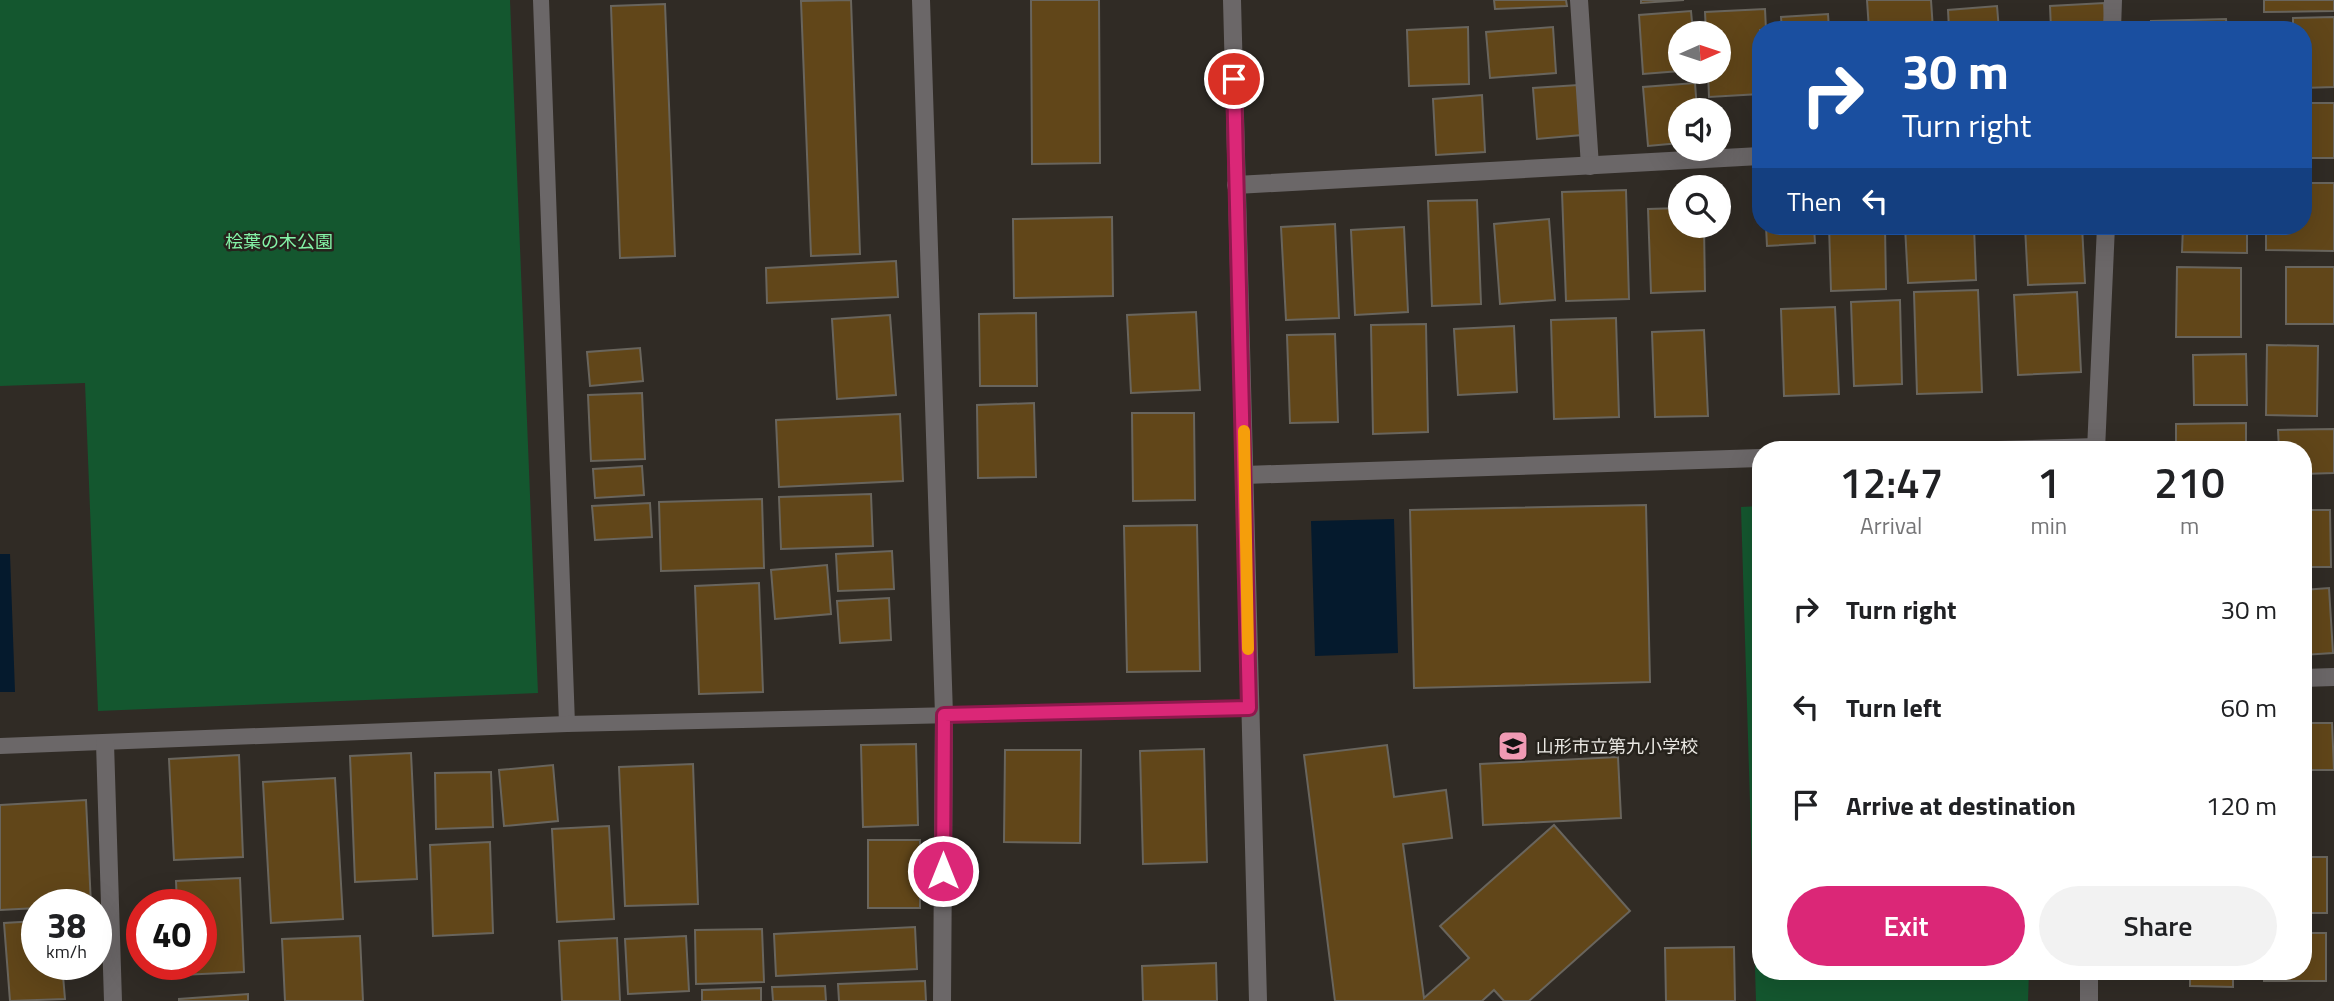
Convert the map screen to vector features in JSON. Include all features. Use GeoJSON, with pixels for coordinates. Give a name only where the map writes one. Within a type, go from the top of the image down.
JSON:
{"type":"FeatureCollection","features":[{"type":"Feature","properties":{"kind":"street"},"geometry":{"type":"LineString","coordinates":[[921,0],[944,715],[942,1001]]}},
{"type":"Feature","properties":{"kind":"street"},"geometry":{"type":"LineString","coordinates":[[1232,0],[1258,1001]]}},
{"type":"Feature","properties":{"kind":"street"},"geometry":{"type":"LineString","coordinates":[[1579,0],[1590,166]]}},
{"type":"Feature","properties":{"kind":"street"},"geometry":{"type":"LineString","coordinates":[[2112,21],[2113,0]]}},
{"type":"Feature","properties":{"kind":"street"},"geometry":{"type":"LineString","coordinates":[[1236,186],[1752,156]]}},
{"type":"Feature","properties":{"kind":"street"},"geometry":{"type":"LineString","coordinates":[[2096,441],[2106,235]]}},
{"type":"Feature","properties":{"kind":"street"},"geometry":{"type":"LineString","coordinates":[[1245,475],[1752,458]]}},
{"type":"Feature","properties":{"kind":"street"},"geometry":{"type":"LineString","coordinates":[[2312,678],[2334,677]]}},
{"type":"Feature","properties":{"kind":"street"},"geometry":{"type":"LineString","coordinates":[[104,743],[113,1001]]}},
{"type":"Feature","properties":{"kind":"street"},"geometry":{"type":"LineString","coordinates":[[2089,980],[2089,1001]]}},
{"type":"Feature","properties":{"kind":"lane"},"geometry":{"type":"LineString","coordinates":[[541,0],[567,724]]}},
{"type":"Feature","properties":{"kind":"lane"},"geometry":{"type":"LineString","coordinates":[[0,746],[567,724],[1249,708]]}},
{"type":"Feature","properties":{"kind":"green space","name":"桧葉の木公園"},"geometry":{"type":"Polygon","coordinates":[[[0,0],[510,0],[538,693],[98,711],[85,383],[0,386],[0,0]]]}},
{"type":"Feature","properties":{"kind":"green space"},"geometry":{"type":"Polygon","coordinates":[[[1752,506],[1752,869],[1741,507],[1752,506]]]}},
{"type":"Feature","properties":{"kind":"green space"},"geometry":{"type":"Polygon","coordinates":[[[1755,980],[2029,980],[2028,1001],[1756,1001],[1755,980]]]}},
{"type":"Feature","properties":{"kind":"water"},"geometry":{"type":"Polygon","coordinates":[[[1394,519],[1398,653],[1315,656],[1311,521],[1394,519]]]}},
{"type":"Feature","properties":{"kind":"water"},"geometry":{"type":"Polygon","coordinates":[[[0,554],[10,554],[15,692],[0,692],[0,554]]]}},
{"type":"Feature","properties":{"kind":"building"},"geometry":{"type":"Polygon","coordinates":[[[851,0],[860,254],[811,256],[801,1],[851,0]]]}},
{"type":"Feature","properties":{"kind":"building"},"geometry":{"type":"Polygon","coordinates":[[[1031,0],[1099,0],[1100,163],[1032,164],[1031,0]]]}},
{"type":"Feature","properties":{"kind":"building"},"geometry":{"type":"Polygon","coordinates":[[[1494,0],[1566,0],[1567,6],[1495,9],[1494,0]]]}},
{"type":"Feature","properties":{"kind":"building"},"geometry":{"type":"Polygon","coordinates":[[[1641,0],[1684,0],[1641,3],[1641,0]]]}},
{"type":"Feature","properties":{"kind":"building"},"geometry":{"type":"Polygon","coordinates":[[[1867,0],[1931,0],[1932,21],[1868,21],[1867,0]]]}},
{"type":"Feature","properties":{"kind":"building"},"geometry":{"type":"Polygon","coordinates":[[[2264,0],[2334,0],[2334,11],[2264,12],[2264,0]]]}},
{"type":"Feature","properties":{"kind":"building"},"geometry":{"type":"Polygon","coordinates":[[[2104,3],[2105,21],[2051,21],[2050,6],[2104,3]]]}},
{"type":"Feature","properties":{"kind":"building"},"geometry":{"type":"Polygon","coordinates":[[[665,4],[675,256],[620,258],[611,6],[665,4]]]}},
{"type":"Feature","properties":{"kind":"building"},"geometry":{"type":"Polygon","coordinates":[[[1997,6],[1998,21],[1949,21],[1948,10],[1997,6]]]}},
{"type":"Feature","properties":{"kind":"building"},"geometry":{"type":"Polygon","coordinates":[[[1765,9],[1766,21],[1752,21],[1752,94],[1709,97],[1708,84],[1731,84],[1731,21],[1705,21],[1705,12],[1765,9]]]}},
{"type":"Feature","properties":{"kind":"building"},"geometry":{"type":"Polygon","coordinates":[[[1691,11],[1692,21],[1668,21],[1668,72],[1643,74],[1639,15],[1691,11]]]}},
{"type":"Feature","properties":{"kind":"building"},"geometry":{"type":"Polygon","coordinates":[[[1828,14],[1828,21],[1781,21],[1781,17],[1828,14]]]}},
{"type":"Feature","properties":{"kind":"building"},"geometry":{"type":"Polygon","coordinates":[[[2334,17],[2334,87],[2312,88],[2312,21],[2293,21],[2293,18],[2334,17]]]}},
{"type":"Feature","properties":{"kind":"building"},"geometry":{"type":"Polygon","coordinates":[[[2226,19],[2226,21],[2151,21],[2226,19]]]}},
{"type":"Feature","properties":{"kind":"building"},"geometry":{"type":"Polygon","coordinates":[[[1468,27],[1469,84],[1409,86],[1407,30],[1468,27]]]}},
{"type":"Feature","properties":{"kind":"building"},"geometry":{"type":"Polygon","coordinates":[[[1553,27],[1556,73],[1490,78],[1486,32],[1553,27]]]}},
{"type":"Feature","properties":{"kind":"building"},"geometry":{"type":"Polygon","coordinates":[[[1695,84],[1696,98],[1668,98],[1668,144],[1648,146],[1643,87],[1695,84]]]}},
{"type":"Feature","properties":{"kind":"building"},"geometry":{"type":"Polygon","coordinates":[[[1578,85],[1582,135],[1537,139],[1533,88],[1578,85]]]}},
{"type":"Feature","properties":{"kind":"building"},"geometry":{"type":"Polygon","coordinates":[[[1482,95],[1485,152],[1436,155],[1433,99],[1482,95]]]}},
{"type":"Feature","properties":{"kind":"building"},"geometry":{"type":"Polygon","coordinates":[[[2312,103],[2334,103],[2334,158],[2312,158],[2312,103]]]}},
{"type":"Feature","properties":{"kind":"building"},"geometry":{"type":"Polygon","coordinates":[[[2312,183],[2334,183],[2334,251],[2266,250],[2266,235],[2312,235],[2312,183]]]}},
{"type":"Feature","properties":{"kind":"building"},"geometry":{"type":"Polygon","coordinates":[[[1626,190],[1629,299],[1566,301],[1562,192],[1626,190]]]}},
{"type":"Feature","properties":{"kind":"building"},"geometry":{"type":"Polygon","coordinates":[[[1477,200],[1481,304],[1432,306],[1428,201],[1477,200]]]}},
{"type":"Feature","properties":{"kind":"building"},"geometry":{"type":"Polygon","coordinates":[[[1668,208],[1668,238],[1704,238],[1705,291],[1651,293],[1648,209],[1668,208]]]}},
{"type":"Feature","properties":{"kind":"building"},"geometry":{"type":"Polygon","coordinates":[[[1112,217],[1113,296],[1014,298],[1013,219],[1112,217]]]}},
{"type":"Feature","properties":{"kind":"building"},"geometry":{"type":"Polygon","coordinates":[[[1549,219],[1555,300],[1500,304],[1494,224],[1549,219]]]}},
{"type":"Feature","properties":{"kind":"building"},"geometry":{"type":"Polygon","coordinates":[[[1335,224],[1339,318],[1286,320],[1281,227],[1335,224]]]}},
{"type":"Feature","properties":{"kind":"building"},"geometry":{"type":"Polygon","coordinates":[[[1404,227],[1408,312],[1355,315],[1351,230],[1404,227]]]}},
{"type":"Feature","properties":{"kind":"building"},"geometry":{"type":"Polygon","coordinates":[[[1766,235],[1815,235],[1815,243],[1767,246],[1766,235]]]}},
{"type":"Feature","properties":{"kind":"building"},"geometry":{"type":"Polygon","coordinates":[[[1829,235],[1885,235],[1886,289],[1831,291],[1829,235]]]}},
{"type":"Feature","properties":{"kind":"building"},"geometry":{"type":"Polygon","coordinates":[[[1905,235],[1974,235],[1976,280],[1908,283],[1905,235]]]}},
{"type":"Feature","properties":{"kind":"building"},"geometry":{"type":"Polygon","coordinates":[[[2025,235],[2082,235],[2085,283],[2028,285],[2025,235]]]}},
{"type":"Feature","properties":{"kind":"building"},"geometry":{"type":"Polygon","coordinates":[[[2183,235],[2247,235],[2247,253],[2182,252],[2183,235]]]}},
{"type":"Feature","properties":{"kind":"building"},"geometry":{"type":"Polygon","coordinates":[[[896,261],[898,297],[767,303],[766,268],[896,261]]]}},
{"type":"Feature","properties":{"kind":"building"},"geometry":{"type":"Polygon","coordinates":[[[2177,267],[2241,268],[2241,337],[2176,337],[2177,267]]]}},
{"type":"Feature","properties":{"kind":"building"},"geometry":{"type":"Polygon","coordinates":[[[2286,267],[2334,267],[2334,324],[2286,324],[2286,267]]]}},
{"type":"Feature","properties":{"kind":"building"},"geometry":{"type":"Polygon","coordinates":[[[1978,290],[1982,392],[1917,394],[1914,292],[1978,290]]]}},
{"type":"Feature","properties":{"kind":"building"},"geometry":{"type":"Polygon","coordinates":[[[2077,292],[2081,372],[2018,375],[2014,295],[2077,292]]]}},
{"type":"Feature","properties":{"kind":"building"},"geometry":{"type":"Polygon","coordinates":[[[1900,300],[1902,384],[1854,386],[1851,302],[1900,300]]]}},
{"type":"Feature","properties":{"kind":"building"},"geometry":{"type":"Polygon","coordinates":[[[1835,307],[1839,394],[1784,396],[1781,309],[1835,307]]]}},
{"type":"Feature","properties":{"kind":"building"},"geometry":{"type":"Polygon","coordinates":[[[1196,312],[1200,390],[1131,393],[1127,315],[1196,312]]]}},
{"type":"Feature","properties":{"kind":"building"},"geometry":{"type":"Polygon","coordinates":[[[1036,313],[1037,386],[980,386],[979,314],[1036,313]]]}},
{"type":"Feature","properties":{"kind":"building"},"geometry":{"type":"Polygon","coordinates":[[[890,315],[896,395],[837,399],[832,319],[890,315]]]}},
{"type":"Feature","properties":{"kind":"building"},"geometry":{"type":"Polygon","coordinates":[[[1616,318],[1619,417],[1554,419],[1551,320],[1616,318]]]}},
{"type":"Feature","properties":{"kind":"building"},"geometry":{"type":"Polygon","coordinates":[[[1426,324],[1428,432],[1373,434],[1371,325],[1426,324]]]}},
{"type":"Feature","properties":{"kind":"building"},"geometry":{"type":"Polygon","coordinates":[[[1514,326],[1517,392],[1458,395],[1454,329],[1514,326]]]}},
{"type":"Feature","properties":{"kind":"building"},"geometry":{"type":"Polygon","coordinates":[[[1704,330],[1708,416],[1655,417],[1652,332],[1704,330]]]}},
{"type":"Feature","properties":{"kind":"building"},"geometry":{"type":"Polygon","coordinates":[[[1335,334],[1338,422],[1290,423],[1287,335],[1335,334]]]}},
{"type":"Feature","properties":{"kind":"building"},"geometry":{"type":"Polygon","coordinates":[[[2267,345],[2318,346],[2317,416],[2266,415],[2267,345]]]}},
{"type":"Feature","properties":{"kind":"building"},"geometry":{"type":"Polygon","coordinates":[[[640,348],[643,381],[590,386],[587,352],[640,348]]]}},
{"type":"Feature","properties":{"kind":"building"},"geometry":{"type":"Polygon","coordinates":[[[2246,354],[2247,405],[2194,405],[2193,355],[2246,354]]]}},
{"type":"Feature","properties":{"kind":"building"},"geometry":{"type":"Polygon","coordinates":[[[642,393],[645,459],[591,461],[588,395],[642,393]]]}},
{"type":"Feature","properties":{"kind":"building"},"geometry":{"type":"Polygon","coordinates":[[[1034,403],[1036,477],[978,478],[977,405],[1034,403]]]}},
{"type":"Feature","properties":{"kind":"building"},"geometry":{"type":"Polygon","coordinates":[[[1132,413],[1194,413],[1195,500],[1133,501],[1132,413]]]}},
{"type":"Feature","properties":{"kind":"building"},"geometry":{"type":"Polygon","coordinates":[[[900,414],[903,481],[779,487],[776,420],[900,414]]]}},
{"type":"Feature","properties":{"kind":"building"},"geometry":{"type":"Polygon","coordinates":[[[2246,423],[2246,441],[2176,441],[2176,424],[2246,423]]]}},
{"type":"Feature","properties":{"kind":"building"},"geometry":{"type":"Polygon","coordinates":[[[2334,429],[2334,473],[2312,474],[2312,441],[2279,441],[2278,430],[2334,429]]]}},
{"type":"Feature","properties":{"kind":"building"},"geometry":{"type":"Polygon","coordinates":[[[642,466],[644,495],[595,498],[593,469],[642,466]]]}},
{"type":"Feature","properties":{"kind":"building"},"geometry":{"type":"Polygon","coordinates":[[[871,494],[873,546],[781,549],[779,497],[871,494]]]}},
{"type":"Feature","properties":{"kind":"building"},"geometry":{"type":"Polygon","coordinates":[[[762,499],[764,568],[661,571],[659,502],[762,499]]]}},
{"type":"Feature","properties":{"kind":"building"},"geometry":{"type":"Polygon","coordinates":[[[650,503],[652,537],[595,540],[592,506],[650,503]]]}},
{"type":"Feature","properties":{"kind":"building"},"geometry":{"type":"Polygon","coordinates":[[[1646,505],[1650,682],[1414,688],[1410,510],[1646,505]]]}},
{"type":"Feature","properties":{"kind":"building"},"geometry":{"type":"Polygon","coordinates":[[[2312,510],[2330,510],[2331,567],[2312,567],[2312,510]]]}},
{"type":"Feature","properties":{"kind":"building"},"geometry":{"type":"Polygon","coordinates":[[[1197,525],[1200,671],[1127,672],[1124,526],[1197,525]]]}},
{"type":"Feature","properties":{"kind":"building"},"geometry":{"type":"Polygon","coordinates":[[[892,551],[894,589],[838,591],[836,554],[892,551]]]}},
{"type":"Feature","properties":{"kind":"building"},"geometry":{"type":"Polygon","coordinates":[[[827,565],[831,614],[775,619],[771,570],[827,565]]]}},
{"type":"Feature","properties":{"kind":"building"},"geometry":{"type":"Polygon","coordinates":[[[759,583],[763,692],[699,694],[695,586],[759,583]]]}},
{"type":"Feature","properties":{"kind":"building"},"geometry":{"type":"Polygon","coordinates":[[[2329,588],[2333,653],[2312,654],[2312,589],[2329,588]]]}},
{"type":"Feature","properties":{"kind":"building"},"geometry":{"type":"Polygon","coordinates":[[[889,598],[891,640],[840,643],[837,601],[889,598]]]}},
{"type":"Feature","properties":{"kind":"building"},"geometry":{"type":"Polygon","coordinates":[[[2312,723],[2332,723],[2334,770],[2312,770],[2312,723]]]}},
{"type":"Feature","properties":{"kind":"building"},"geometry":{"type":"Polygon","coordinates":[[[916,744],[918,825],[863,827],[861,745],[916,744]]]}},
{"type":"Feature","properties":{"kind":"building"},"geometry":{"type":"Polygon","coordinates":[[[1387,745],[1394,797],[1446,790],[1452,838],[1403,844],[1424,998],[1469,958],[1440,926],[1554,825],[1630,911],[1529,1001],[1504,1001],[1494,990],[1482,1001],[1335,1001],[1304,755],[1387,745]]]}},
{"type":"Feature","properties":{"kind":"building"},"geometry":{"type":"Polygon","coordinates":[[[1204,749],[1207,862],[1143,864],[1140,751],[1204,749]]]}},
{"type":"Feature","properties":{"kind":"building"},"geometry":{"type":"Polygon","coordinates":[[[1005,750],[1081,750],[1080,843],[1004,842],[1005,750]]]}},
{"type":"Feature","properties":{"kind":"building"},"geometry":{"type":"Polygon","coordinates":[[[411,753],[417,879],[355,882],[350,756],[411,753]]]}},
{"type":"Feature","properties":{"kind":"building"},"geometry":{"type":"Polygon","coordinates":[[[239,755],[243,857],[174,860],[169,759],[239,755]]]}},
{"type":"Feature","properties":{"kind":"building"},"geometry":{"type":"Polygon","coordinates":[[[1618,757],[1621,818],[1483,825],[1480,764],[1618,757]]]}},
{"type":"Feature","properties":{"kind":"building"},"geometry":{"type":"Polygon","coordinates":[[[693,764],[698,904],[625,906],[619,767],[693,764]]]}},
{"type":"Feature","properties":{"kind":"building"},"geometry":{"type":"Polygon","coordinates":[[[553,765],[558,821],[504,826],[499,770],[553,765]]]}},
{"type":"Feature","properties":{"kind":"building"},"geometry":{"type":"Polygon","coordinates":[[[491,772],[493,827],[436,829],[435,773],[491,772]]]}},
{"type":"Feature","properties":{"kind":"building"},"geometry":{"type":"Polygon","coordinates":[[[335,778],[343,919],[271,923],[263,782],[335,778]]]}},
{"type":"Feature","properties":{"kind":"building"},"geometry":{"type":"Polygon","coordinates":[[[86,800],[90,889],[21,889],[21,909],[0,910],[0,805],[86,800]]]}},
{"type":"Feature","properties":{"kind":"building"},"geometry":{"type":"Polygon","coordinates":[[[609,826],[614,919],[557,922],[552,829],[609,826]]]}},
{"type":"Feature","properties":{"kind":"building"},"geometry":{"type":"Polygon","coordinates":[[[868,840],[920,840],[920,908],[868,908],[868,840]]]}},
{"type":"Feature","properties":{"kind":"building"},"geometry":{"type":"Polygon","coordinates":[[[490,842],[493,933],[433,936],[430,845],[490,842]]]}},
{"type":"Feature","properties":{"kind":"building"},"geometry":{"type":"Polygon","coordinates":[[[2312,857],[2327,857],[2327,913],[2312,913],[2312,857]]]}},
{"type":"Feature","properties":{"kind":"building"},"geometry":{"type":"Polygon","coordinates":[[[240,878],[244,972],[217,973],[217,889],[176,889],[176,881],[240,878]]]}},
{"type":"Feature","properties":{"kind":"building"},"geometry":{"type":"Polygon","coordinates":[[[21,922],[21,980],[63,980],[65,999],[10,1001],[4,923],[21,922]]]}},
{"type":"Feature","properties":{"kind":"building"},"geometry":{"type":"Polygon","coordinates":[[[915,927],[917,969],[776,976],[774,934],[915,927]]]}},
{"type":"Feature","properties":{"kind":"building"},"geometry":{"type":"Polygon","coordinates":[[[762,929],[764,982],[696,984],[695,930],[762,929]]]}},
{"type":"Feature","properties":{"kind":"building"},"geometry":{"type":"Polygon","coordinates":[[[2312,933],[2326,933],[2326,981],[2264,981],[2312,980],[2312,933]]]}},
{"type":"Feature","properties":{"kind":"building"},"geometry":{"type":"Polygon","coordinates":[[[360,936],[363,1001],[285,1001],[282,939],[360,936]]]}},
{"type":"Feature","properties":{"kind":"building"},"geometry":{"type":"Polygon","coordinates":[[[686,936],[689,991],[628,994],[625,939],[686,936]]]}},
{"type":"Feature","properties":{"kind":"building"},"geometry":{"type":"Polygon","coordinates":[[[617,938],[620,1001],[562,1001],[559,941],[617,938]]]}},
{"type":"Feature","properties":{"kind":"building"},"geometry":{"type":"Polygon","coordinates":[[[1734,947],[1735,1001],[1666,1001],[1665,948],[1734,947]]]}},
{"type":"Feature","properties":{"kind":"building"},"geometry":{"type":"Polygon","coordinates":[[[1216,963],[1217,1001],[1143,1001],[1142,966],[1216,963]]]}},
{"type":"Feature","properties":{"kind":"building"},"geometry":{"type":"Polygon","coordinates":[[[2190,980],[2233,980],[2233,987],[2190,986],[2190,980]]]}},
{"type":"Feature","properties":{"kind":"building"},"geometry":{"type":"Polygon","coordinates":[[[925,981],[926,1001],[839,1001],[838,984],[925,981]]]}},
{"type":"Feature","properties":{"kind":"building"},"geometry":{"type":"Polygon","coordinates":[[[825,986],[826,1001],[773,1001],[772,987],[825,986]]]}},
{"type":"Feature","properties":{"kind":"building"},"geometry":{"type":"Polygon","coordinates":[[[761,988],[761,1001],[702,1001],[702,990],[761,988]]]}},
{"type":"Feature","properties":{"kind":"building"},"geometry":{"type":"Polygon","coordinates":[[[248,994],[248,1001],[179,1001],[179,999],[248,994]]]}},
{"type":"Feature","properties":{"kind":"slow traffic"},"geometry":{"type":"LineString","coordinates":[[1244,431],[1248,649]]}},
{"type":"Feature","properties":{"kind":"place","name":"山形市立第九小学校"},"geometry":{"type":"Point","coordinates":[1513,746]}},
{"type":"Feature","properties":{"kind":"route"},"geometry":{"type":"LineString","coordinates":[[943,871],[944,715],[1249,708],[1234,79]]}}]}
